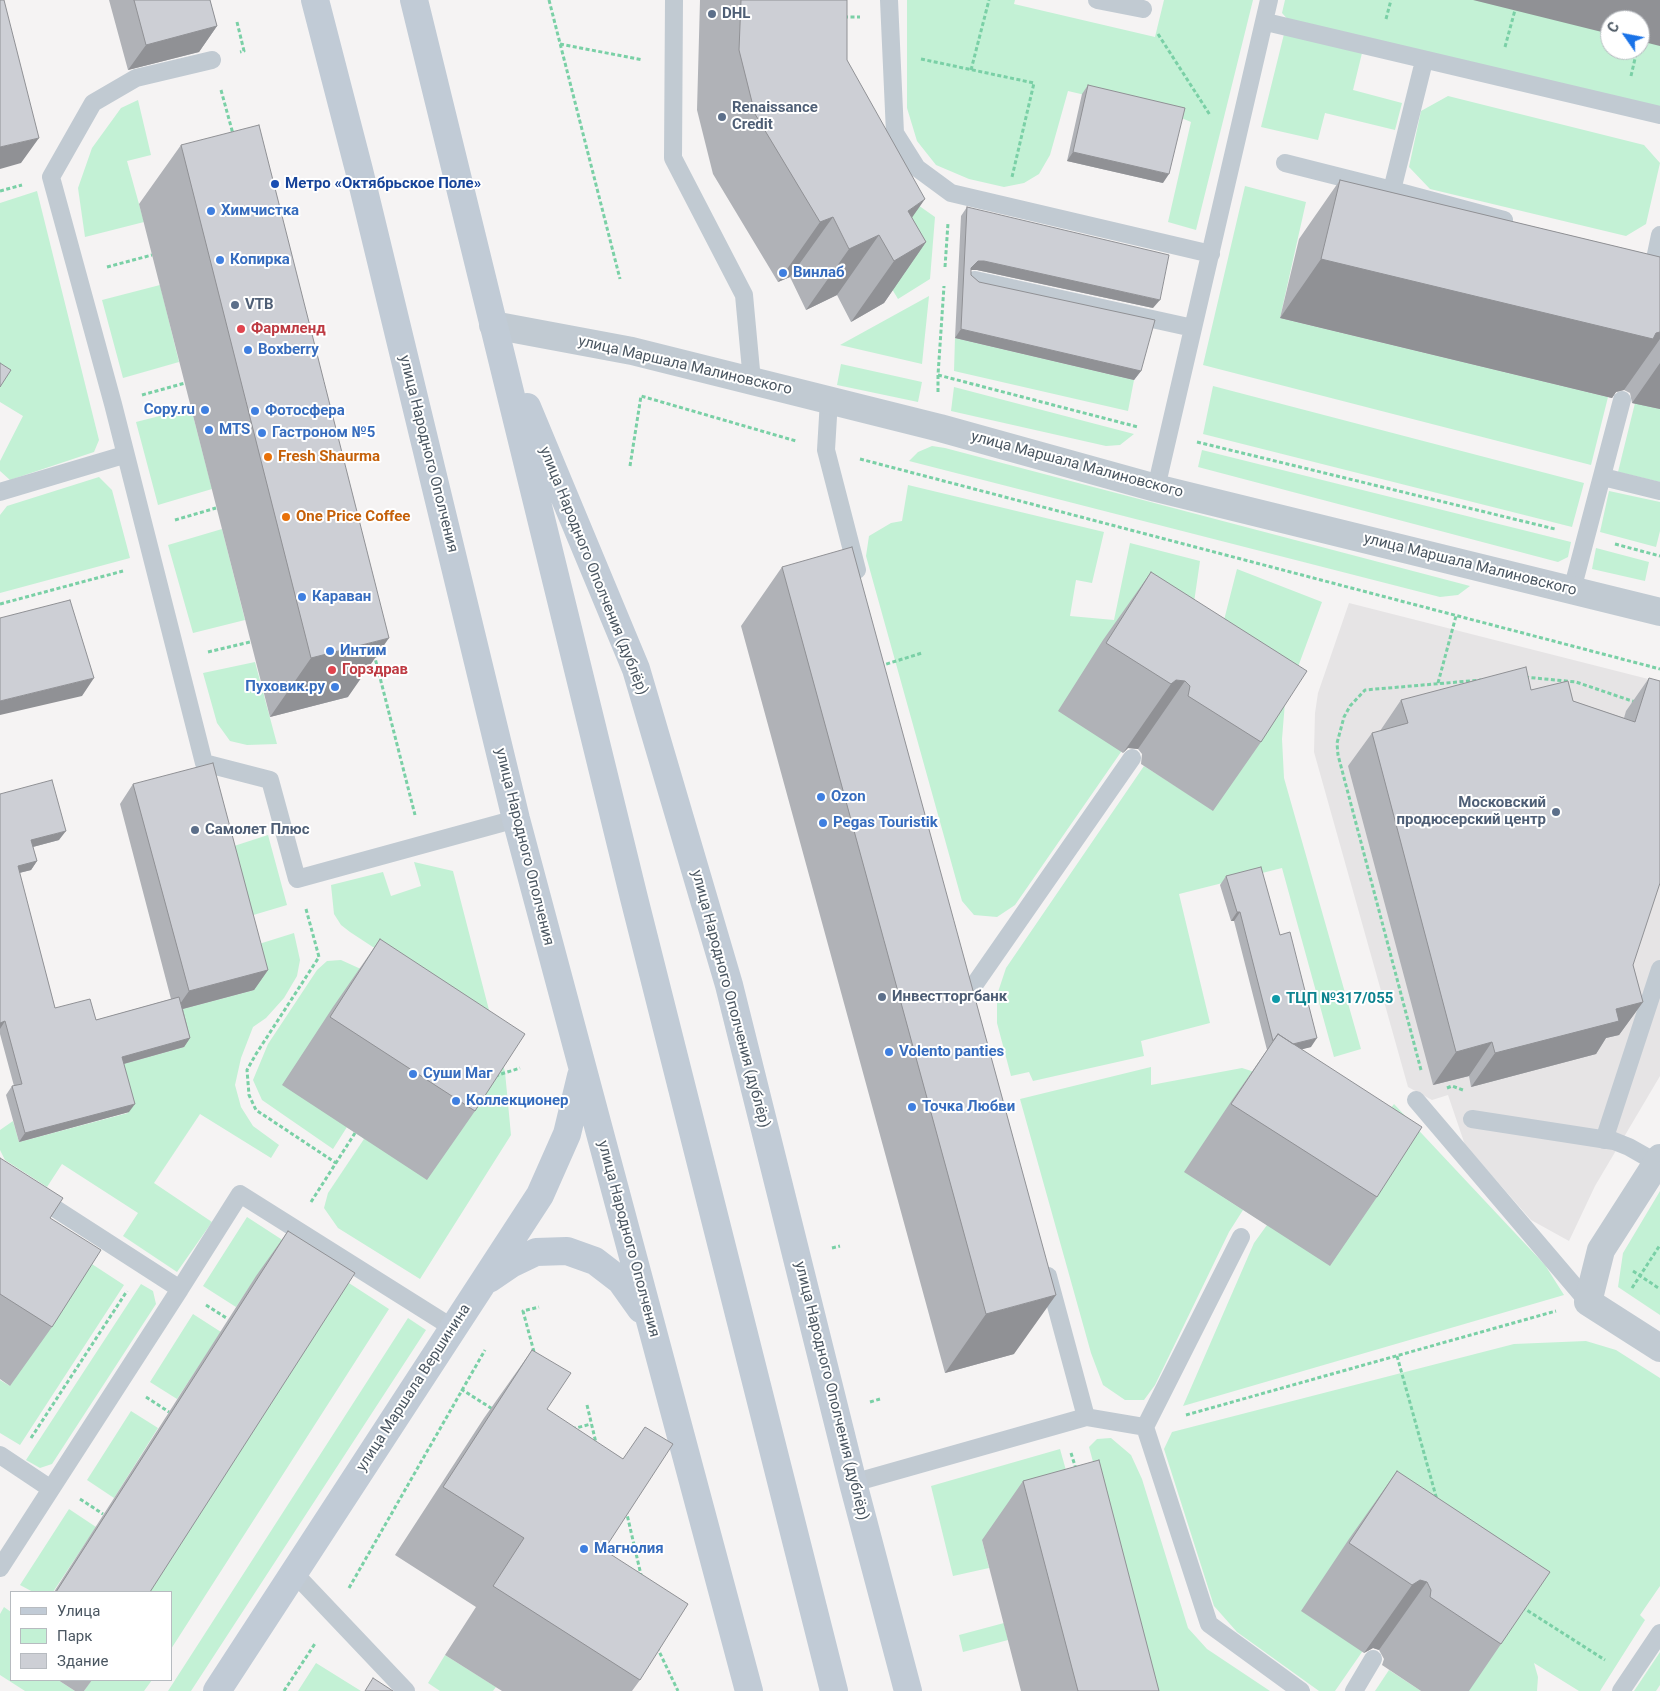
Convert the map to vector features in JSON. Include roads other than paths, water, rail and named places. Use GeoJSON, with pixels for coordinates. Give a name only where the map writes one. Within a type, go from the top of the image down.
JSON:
{"type":"FeatureCollection","features":[{"type":"Feature","properties":{"kind":"main road","name":"улица Народного Ополчения"},"geometry":{"type":"LineString","coordinates":[[315,0],[361,180],[516,819],[582,1072],[749,1691]]}},
{"type":"Feature","properties":{"kind":"main road"},"geometry":{"type":"LineString","coordinates":[[414,0],[641,927],[834,1691]]}},
{"type":"Feature","properties":{"kind":"main road","name":"улица Народного Ополчения (дублёр)"},"geometry":{"type":"LineString","coordinates":[[493,325],[636,669],[729,985],[853,1483],[908,1691]]}},
{"type":"Feature","properties":{"kind":"main road","name":"улица Маршала Вершинина"},"geometry":{"type":"LineString","coordinates":[[218,1691],[540,1196],[567,1134],[582,1072]]}},
{"type":"Feature","properties":{"kind":"main road"},"geometry":{"type":"LineString","coordinates":[[480,1286],[511,1264],[536,1252],[567,1250],[595,1262],[621,1281],[650,1322]]}},
{"type":"Feature","properties":{"kind":"street","name":"улица Маршала Малиновского"},"geometry":{"type":"LineString","coordinates":[[493,325],[632,351],[940,428],[1156,488],[1660,612]]}},
{"type":"Feature","properties":{"kind":"street"},"geometry":{"type":"LineString","coordinates":[[1658,1160],[1601,1250],[1588,1302],[1660,1348]]}},
{"type":"Feature","properties":{"kind":"lane"},"geometry":{"type":"LineString","coordinates":[[674,0],[673,158],[744,295],[752,381]]}},
{"type":"Feature","properties":{"kind":"lane"},"geometry":{"type":"LineString","coordinates":[[889,0],[895,133],[917,168],[951,193],[1210,254]]}},
{"type":"Feature","properties":{"kind":"lane"},"geometry":{"type":"LineString","coordinates":[[1097,0],[1143,9]]}},
{"type":"Feature","properties":{"kind":"lane"},"geometry":{"type":"LineString","coordinates":[[1156,488],[1266,22],[1269,0]]}},
{"type":"Feature","properties":{"kind":"lane"},"geometry":{"type":"LineString","coordinates":[[1266,22],[1424,61],[1497,76],[1660,115]]}},
{"type":"Feature","properties":{"kind":"lane"},"geometry":{"type":"LineString","coordinates":[[212,60],[136,78],[93,103],[51,178],[113,404],[143,530],[204,763],[270,780],[297,879],[516,819]]}},
{"type":"Feature","properties":{"kind":"lane"},"geometry":{"type":"LineString","coordinates":[[1392,190],[1424,61]]}},
{"type":"Feature","properties":{"kind":"lane"},"geometry":{"type":"LineString","coordinates":[[1285,163],[1521,225]]}},
{"type":"Feature","properties":{"kind":"lane"},"geometry":{"type":"LineString","coordinates":[[1635,262],[1640,267],[1651,293],[1660,235]]}},
{"type":"Feature","properties":{"kind":"lane"},"geometry":{"type":"LineString","coordinates":[[975,280],[1193,328]]}},
{"type":"Feature","properties":{"kind":"lane"},"geometry":{"type":"LineString","coordinates":[[829,400],[826,450],[862,591]]}},
{"type":"Feature","properties":{"kind":"lane"},"geometry":{"type":"LineString","coordinates":[[1572,590],[1622,400]]}},
{"type":"Feature","properties":{"kind":"lane"},"geometry":{"type":"LineString","coordinates":[[0,492],[124,455]]}},
{"type":"Feature","properties":{"kind":"lane"},"geometry":{"type":"LineString","coordinates":[[1603,477],[1660,491]]}},
{"type":"Feature","properties":{"kind":"lane"},"geometry":{"type":"LineString","coordinates":[[965,972],[972,1000],[1132,758]]}},
{"type":"Feature","properties":{"kind":"lane"},"geometry":{"type":"LineString","coordinates":[[1604,1140],[1660,969]]}},
{"type":"Feature","properties":{"kind":"lane"},"geometry":{"type":"LineString","coordinates":[[1416,1100],[1588,1302]]}},
{"type":"Feature","properties":{"kind":"lane"},"geometry":{"type":"LineString","coordinates":[[1472,1119],[1604,1140],[1629,1147],[1658,1160]]}},
{"type":"Feature","properties":{"kind":"lane"},"geometry":{"type":"LineString","coordinates":[[0,1173],[180,1289]]}},
{"type":"Feature","properties":{"kind":"lane"},"geometry":{"type":"LineString","coordinates":[[0,1568],[240,1194],[453,1328]]}},
{"type":"Feature","properties":{"kind":"lane"},"geometry":{"type":"LineString","coordinates":[[1241,1237],[1145,1427],[1209,1624],[1301,1691]]}},
{"type":"Feature","properties":{"kind":"lane"},"geometry":{"type":"LineString","coordinates":[[1043,1260],[1086,1417]]}},
{"type":"Feature","properties":{"kind":"lane"},"geometry":{"type":"LineString","coordinates":[[853,1483],[1086,1417],[1145,1427]]}},
{"type":"Feature","properties":{"kind":"lane"},"geometry":{"type":"LineString","coordinates":[[7,1460],[51,1489]]}},
{"type":"Feature","properties":{"kind":"lane"},"geometry":{"type":"LineString","coordinates":[[294,1573],[406,1691]]}},
{"type":"Feature","properties":{"kind":"lane"},"geometry":{"type":"LineString","coordinates":[[1626,1684],[1660,1633]]}},
{"type":"Feature","properties":{"kind":"lane"},"geometry":{"type":"LineString","coordinates":[[1354,1691],[1373,1659]]}},
{"type":"Feature","properties":{"kind":"place","name":"DHL"},"geometry":{"type":"Point","coordinates":[712,14]}},
{"type":"Feature","properties":{"kind":"place","name":"Renaissance Credit"},"geometry":{"type":"Point","coordinates":[722,117]}},
{"type":"Feature","properties":{"kind":"place","name":"Метро «Октябрьское Поле»"},"geometry":{"type":"Point","coordinates":[275,184]}},
{"type":"Feature","properties":{"kind":"place","name":"Химчистка"},"geometry":{"type":"Point","coordinates":[211,211]}},
{"type":"Feature","properties":{"kind":"place","name":"Копирка"},"geometry":{"type":"Point","coordinates":[220,260]}},
{"type":"Feature","properties":{"kind":"place","name":"Винлаб"},"geometry":{"type":"Point","coordinates":[783,273]}},
{"type":"Feature","properties":{"kind":"place","name":"VTB"},"geometry":{"type":"Point","coordinates":[235,305]}},
{"type":"Feature","properties":{"kind":"place","name":"Фармленд"},"geometry":{"type":"Point","coordinates":[241,329]}},
{"type":"Feature","properties":{"kind":"place","name":"Boxberry"},"geometry":{"type":"Point","coordinates":[248,350]}},
{"type":"Feature","properties":{"kind":"place","name":"Copy.ru"},"geometry":{"type":"Point","coordinates":[205,410]}},
{"type":"Feature","properties":{"kind":"place","name":"Фотосфера"},"geometry":{"type":"Point","coordinates":[255,411]}},
{"type":"Feature","properties":{"kind":"place","name":"MTS"},"geometry":{"type":"Point","coordinates":[209,430]}},
{"type":"Feature","properties":{"kind":"place","name":"Гастроном №5"},"geometry":{"type":"Point","coordinates":[262,433]}},
{"type":"Feature","properties":{"kind":"place","name":"Fresh Shaurma"},"geometry":{"type":"Point","coordinates":[268,457]}},
{"type":"Feature","properties":{"kind":"place","name":"One Price Coffee"},"geometry":{"type":"Point","coordinates":[286,517]}},
{"type":"Feature","properties":{"kind":"place","name":"Караван"},"geometry":{"type":"Point","coordinates":[302,597]}},
{"type":"Feature","properties":{"kind":"place","name":"Интим"},"geometry":{"type":"Point","coordinates":[330,651]}},
{"type":"Feature","properties":{"kind":"place","name":"Горздрав"},"geometry":{"type":"Point","coordinates":[332,670]}},
{"type":"Feature","properties":{"kind":"place","name":"Пуховик.ру"},"geometry":{"type":"Point","coordinates":[335,687]}},
{"type":"Feature","properties":{"kind":"place","name":"Ozon"},"geometry":{"type":"Point","coordinates":[821,797]}},
{"type":"Feature","properties":{"kind":"place","name":"Московский продюсерский центр"},"geometry":{"type":"Point","coordinates":[1556,812]}},
{"type":"Feature","properties":{"kind":"place","name":"Pegas Touristik"},"geometry":{"type":"Point","coordinates":[823,823]}},
{"type":"Feature","properties":{"kind":"place","name":"Самолет Плюс"},"geometry":{"type":"Point","coordinates":[195,830]}},
{"type":"Feature","properties":{"kind":"place","name":"Инвестторгбанк"},"geometry":{"type":"Point","coordinates":[882,997]}},
{"type":"Feature","properties":{"kind":"place","name":"ТЦП №317/055"},"geometry":{"type":"Point","coordinates":[1276,999]}},
{"type":"Feature","properties":{"kind":"place","name":"Volento panties"},"geometry":{"type":"Point","coordinates":[889,1052]}},
{"type":"Feature","properties":{"kind":"place","name":"Cуши Маг"},"geometry":{"type":"Point","coordinates":[413,1074]}},
{"type":"Feature","properties":{"kind":"place","name":"Коллекционер"},"geometry":{"type":"Point","coordinates":[456,1101]}},
{"type":"Feature","properties":{"kind":"place","name":"Точка Любви"},"geometry":{"type":"Point","coordinates":[912,1107]}},
{"type":"Feature","properties":{"kind":"place","name":"Магнолия"},"geometry":{"type":"Point","coordinates":[584,1549]}}]}
